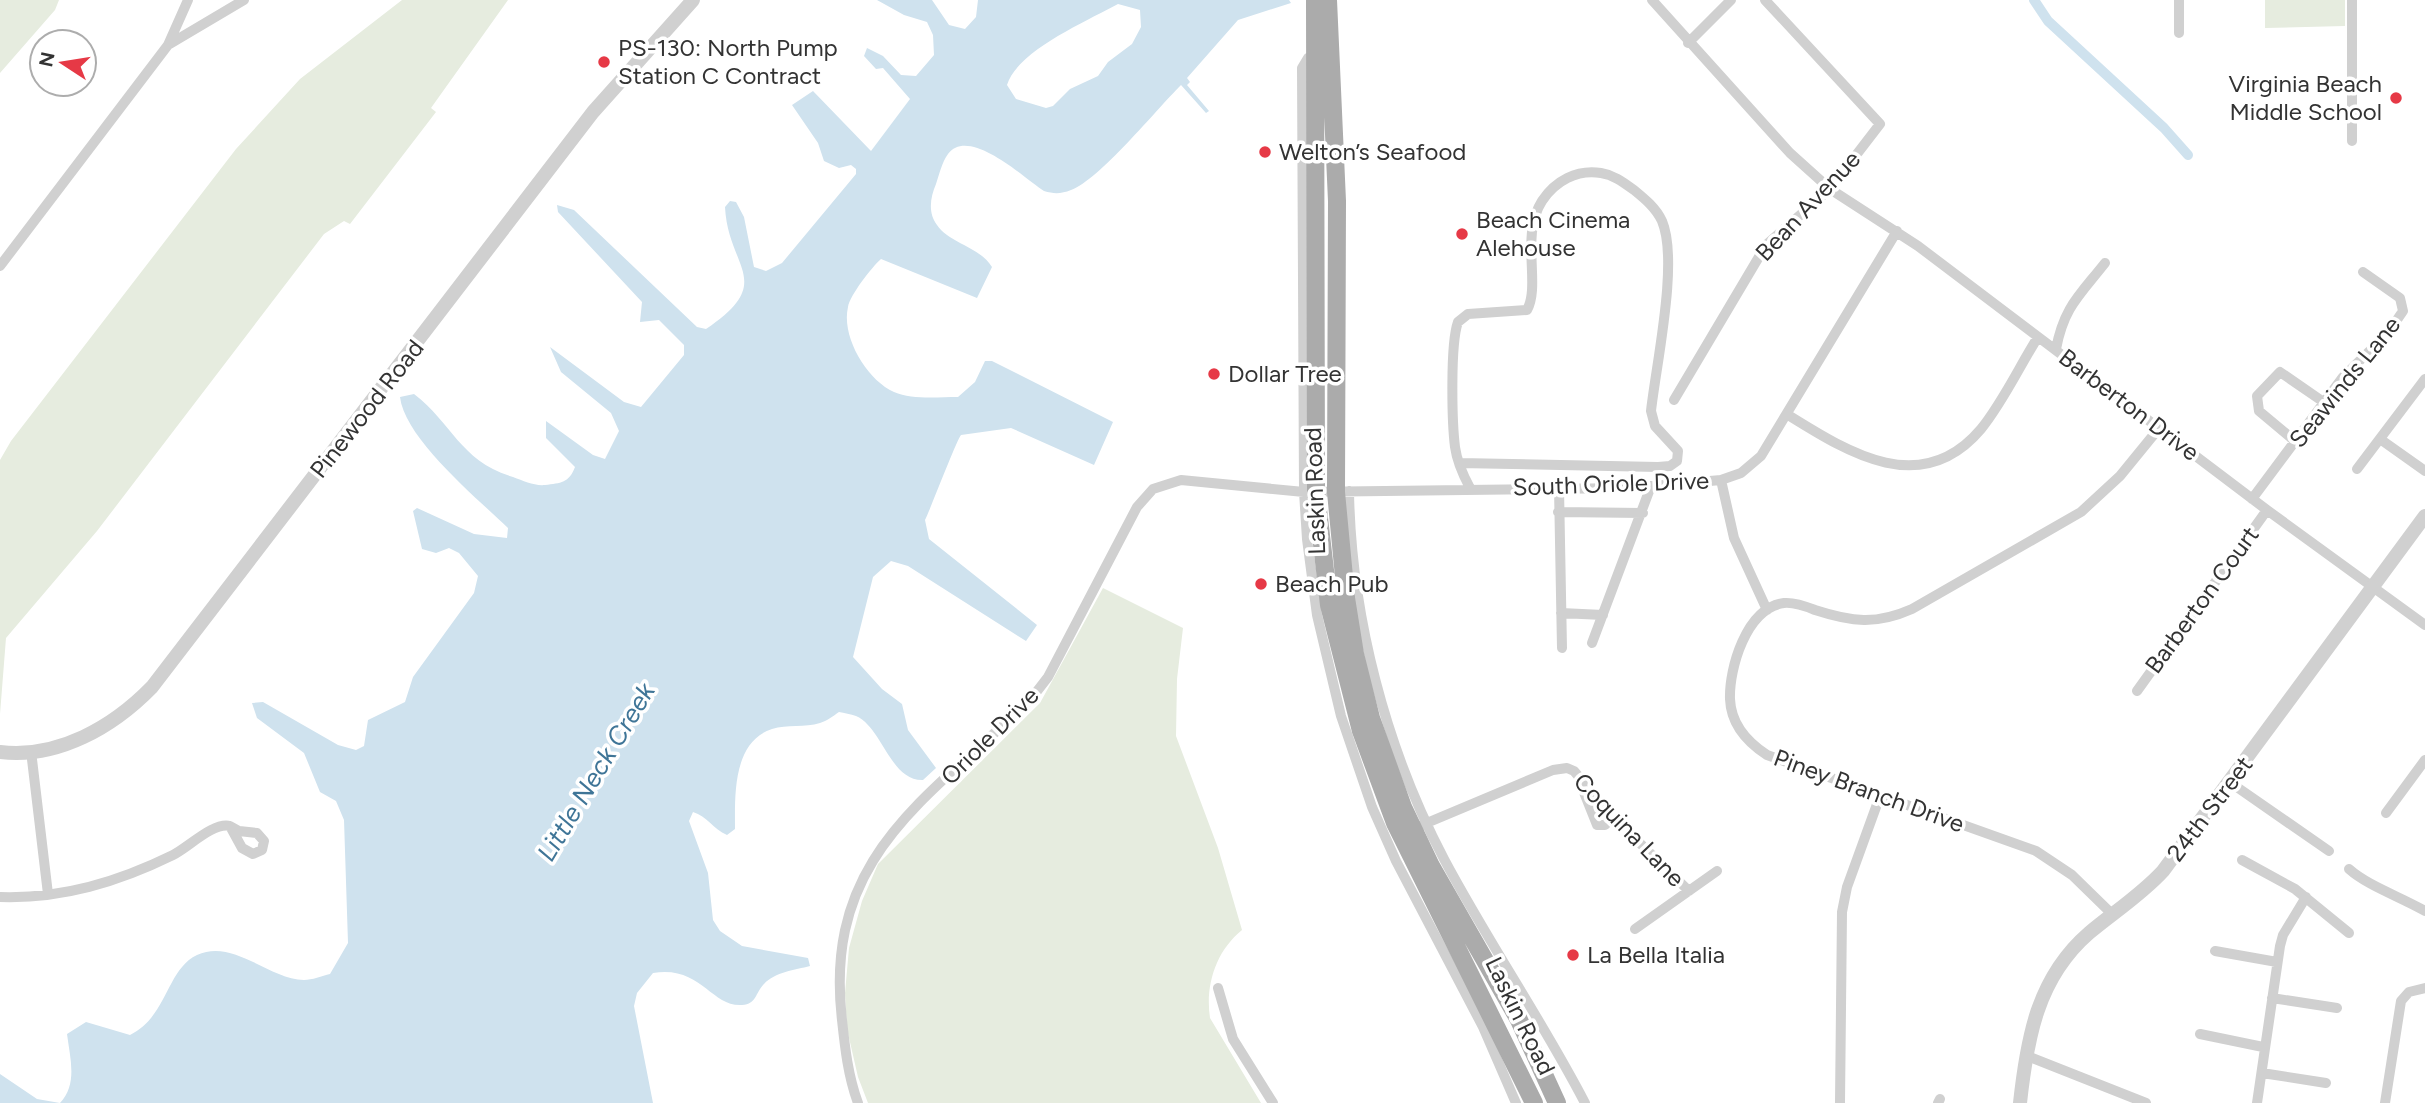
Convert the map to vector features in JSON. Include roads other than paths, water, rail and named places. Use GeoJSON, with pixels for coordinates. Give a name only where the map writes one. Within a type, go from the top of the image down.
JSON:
{"type":"FeatureCollection","features":[{"type":"Feature","properties":{"kind":"main road","name":"Laskin Road"},"geometry":{"type":"LineString","coordinates":[[1315,0],[1310,202],[1310,492],[1322,565],[1341,658],[1361,732],[1534,1103]]}},
{"type":"Feature","properties":{"kind":"main road","name":"Laskin Road"},"geometry":{"type":"LineString","coordinates":[[1328,0],[1337,201],[1346,598],[1363,686],[1405,829],[1542,1068],[1557,1103]]}},
{"type":"Feature","properties":{"kind":"main road"},"geometry":{"type":"LineString","coordinates":[[1310,202],[1337,201]]}},
{"type":"Feature","properties":{"kind":"street"},"geometry":{"type":"LineString","coordinates":[[0,266],[168,45],[188,0]]}},
{"type":"Feature","properties":{"kind":"street"},"geometry":{"type":"LineString","coordinates":[[168,45],[244,0]]}},
{"type":"Feature","properties":{"kind":"street","name":"Pinewood Road"},"geometry":{"type":"LineString","coordinates":[[0,752],[32,751],[92,734],[118,717],[150,688],[198,631],[593,112],[693,0]]}},
{"type":"Feature","properties":{"kind":"street","name":"Barberton Drive"},"geometry":{"type":"LineString","coordinates":[[1652,0],[1790,153],[1830,189],[1897,231],[2252,499],[2425,625]]}},
{"type":"Feature","properties":{"kind":"street"},"geometry":{"type":"LineString","coordinates":[[1688,43],[1731,0]]}},
{"type":"Feature","properties":{"kind":"street","name":"Bean Avenue"},"geometry":{"type":"LineString","coordinates":[[1674,400],[1766,245],[1830,189],[1880,124],[1765,0]]}},
{"type":"Feature","properties":{"kind":"street"},"geometry":{"type":"LineString","coordinates":[[2179,0],[2179,33]]}},
{"type":"Feature","properties":{"kind":"street"},"geometry":{"type":"LineString","coordinates":[[2352,0],[2352,141]]}},
{"type":"Feature","properties":{"kind":"street"},"geometry":{"type":"LineString","coordinates":[[1459,463],[1658,467],[1670,466],[1677,461],[1678,451],[1655,426],[1651,411],[1669,270],[1667,237],[1652,207],[1621,180],[1610,175],[1586,172],[1556,185],[1541,202],[1533,224],[1527,310],[1468,314],[1458,322],[1454,371],[1455,446],[1459,463],[1470,488]]}},
{"type":"Feature","properties":{"kind":"street","name":"South Oriole Drive"},"geometry":{"type":"LineString","coordinates":[[1310,492],[1651,486],[1721,480],[1741,473],[1761,456],[1788,415],[1897,231]]}},
{"type":"Feature","properties":{"kind":"street"},"geometry":{"type":"LineString","coordinates":[[2056,349],[2061,321],[2105,263]]}},
{"type":"Feature","properties":{"kind":"street","name":"Seawinds Lane"},"geometry":{"type":"LineString","coordinates":[[2252,499],[2343,377],[2382,339],[2403,310],[2400,298],[2363,272]]}},
{"type":"Feature","properties":{"kind":"street"},"geometry":{"type":"LineString","coordinates":[[1788,415],[1850,452],[1875,462],[1895,466],[1949,456],[1982,426],[2038,337]]}},
{"type":"Feature","properties":{"kind":"street"},"geometry":{"type":"LineString","coordinates":[[2296,442],[2259,411],[2258,396],[2280,372],[2325,403]]}},
{"type":"Feature","properties":{"kind":"street"},"geometry":{"type":"LineString","coordinates":[[2357,469],[2425,379]]}},
{"type":"Feature","properties":{"kind":"street"},"geometry":{"type":"LineString","coordinates":[[1721,480],[1734,538],[1767,610],[1784,603],[1796,604],[1861,622],[1876,622],[1902,614],[2081,512],[2120,476],[2160,427]]}},
{"type":"Feature","properties":{"kind":"street"},"geometry":{"type":"LineString","coordinates":[[2380,439],[2425,471]]}},
{"type":"Feature","properties":{"kind":"street","name":"Oriole Drive"},"geometry":{"type":"LineString","coordinates":[[858,1103],[847,1062],[839,997],[839,955],[855,892],[884,842],[1031,699],[1077,625],[1137,507],[1153,489],[1181,480],[1310,492]]}},
{"type":"Feature","properties":{"kind":"street"},"geometry":{"type":"LineString","coordinates":[[1592,643],[1651,486]]}},
{"type":"Feature","properties":{"kind":"street"},"geometry":{"type":"LineString","coordinates":[[1559,488],[1562,648]]}},
{"type":"Feature","properties":{"kind":"street","name":"Barberton Court"},"geometry":{"type":"LineString","coordinates":[[2137,691],[2267,510]]}},
{"type":"Feature","properties":{"kind":"street"},"geometry":{"type":"LineString","coordinates":[[1559,512],[1643,513]]}},
{"type":"Feature","properties":{"kind":"street","name":"24th Street"},"geometry":{"type":"LineString","coordinates":[[2020,1103],[2025,1055],[2032,1023],[2052,978],[2076,947],[2163,871],[2231,783],[2425,516]]}},
{"type":"Feature","properties":{"kind":"street","name":"Piney Branch Drive"},"geometry":{"type":"LineString","coordinates":[[1767,610],[1751,628],[1736,656],[1730,694],[1736,725],[1756,748],[1767,755],[2036,851],[2072,874],[2113,915]]}},
{"type":"Feature","properties":{"kind":"street"},"geometry":{"type":"LineString","coordinates":[[1561,613],[1603,615]]}},
{"type":"Feature","properties":{"kind":"street"},"geometry":{"type":"LineString","coordinates":[[32,751],[48,894]]}},
{"type":"Feature","properties":{"kind":"street"},"geometry":{"type":"LineString","coordinates":[[2386,813],[2425,761]]}},
{"type":"Feature","properties":{"kind":"street","name":"Coquina Lane"},"geometry":{"type":"LineString","coordinates":[[1405,829],[1560,768],[1567,768],[1578,776],[1613,817],[1689,891]]}},
{"type":"Feature","properties":{"kind":"street"},"geometry":{"type":"LineString","coordinates":[[1578,776],[1597,825],[1605,825],[1613,817]]}},
{"type":"Feature","properties":{"kind":"street"},"geometry":{"type":"LineString","coordinates":[[2231,783],[2329,851]]}},
{"type":"Feature","properties":{"kind":"street"},"geometry":{"type":"LineString","coordinates":[[1840,1103],[1842,912],[1847,887],[1880,796]]}},
{"type":"Feature","properties":{"kind":"street"},"geometry":{"type":"LineString","coordinates":[[0,897],[92,888],[138,872],[179,852],[220,825],[230,826]]}},
{"type":"Feature","properties":{"kind":"street","name":"Laskin Road"},"geometry":{"type":"LineString","coordinates":[[1405,829],[1504,965],[1561,1055],[1585,1103]]}},
{"type":"Feature","properties":{"kind":"street","name":"Laskin Road"},"geometry":{"type":"LineString","coordinates":[[1405,829],[1516,1103]]}},
{"type":"Feature","properties":{"kind":"street"},"geometry":{"type":"LineString","coordinates":[[2242,860],[2306,897],[2349,933]]}},
{"type":"Feature","properties":{"kind":"street"},"geometry":{"type":"LineString","coordinates":[[2349,869],[2368,883],[2393,892],[2425,911]]}},
{"type":"Feature","properties":{"kind":"street"},"geometry":{"type":"LineString","coordinates":[[1635,929],[1717,871]]}},
{"type":"Feature","properties":{"kind":"street"},"geometry":{"type":"LineString","coordinates":[[2257,1103],[2263,1047],[2283,935],[2306,897]]}},
{"type":"Feature","properties":{"kind":"street"},"geometry":{"type":"LineString","coordinates":[[2215,951],[2277,962]]}},
{"type":"Feature","properties":{"kind":"street"},"geometry":{"type":"LineString","coordinates":[[1218,988],[1233,1039],[1273,1103]]}},
{"type":"Feature","properties":{"kind":"street"},"geometry":{"type":"LineString","coordinates":[[2398,1103],[2385,1102],[2401,1001],[2409,992],[2425,988]]}},
{"type":"Feature","properties":{"kind":"street"},"geometry":{"type":"LineString","coordinates":[[2272,998],[2336,1008]]}},
{"type":"Feature","properties":{"kind":"street"},"geometry":{"type":"LineString","coordinates":[[2200,1034],[2263,1047]]}},
{"type":"Feature","properties":{"kind":"street"},"geometry":{"type":"LineString","coordinates":[[1542,1068],[1561,1055]]}},
{"type":"Feature","properties":{"kind":"street"},"geometry":{"type":"LineString","coordinates":[[2025,1055],[2146,1103]]}},
{"type":"Feature","properties":{"kind":"street"},"geometry":{"type":"LineString","coordinates":[[2262,1073],[2326,1083]]}},
{"type":"Feature","properties":{"kind":"water","name":"Little Neck Creek"},"geometry":{"type":"Polygon","coordinates":[[[877,0],[932,0],[949,25],[965,29],[976,17],[978,0],[1289,0],[1291,3],[1238,20],[1187,78],[1190,82],[1187,85],[1209,111],[1206,113],[1181,85],[1112,159],[1083,184],[1071,190],[1058,193],[1044,191],[996,157],[969,146],[957,147],[948,154],[934,189],[931,210],[937,225],[949,237],[980,254],[992,267],[977,298],[881,259],[853,296],[847,319],[852,344],[874,378],[894,392],[917,397],[958,397],[975,382],[985,361],[992,361],[1113,422],[1094,465],[1011,428],[961,435],[925,520],[929,539],[1037,625],[1026,641],[908,566],[891,561],[873,577],[853,657],[882,689],[902,704],[908,730],[936,768],[923,780],[912,778],[894,763],[865,722],[856,716],[839,712],[814,724],[772,729],[749,746],[738,772],[735,829],[727,835],[693,812],[689,821],[708,873],[713,920],[720,931],[742,946],[808,958],[810,966],[774,977],[764,984],[750,1003],[742,1005],[722,1000],[683,975],[653,973],[637,993],[634,1006],[653,1103],[60,1103],[66,1096],[71,1079],[67,1034],[86,1022],[130,1035],[152,1017],[179,971],[197,955],[210,951],[224,952],[291,978],[307,980],[330,974],[348,943],[344,820],[336,801],[320,792],[304,753],[257,718],[252,703],[263,702],[338,745],[356,750],[364,746],[368,720],[405,702],[413,677],[474,593],[478,576],[459,553],[449,548],[436,553],[422,549],[413,511],[417,508],[474,534],[507,538],[508,528],[428,449],[405,413],[400,397],[414,394],[469,452],[495,470],[533,484],[556,484],[567,479],[575,467],[546,438],[546,421],[593,455],[605,459],[619,431],[611,413],[561,372],[550,347],[624,402],[641,407],[684,355],[684,345],[659,320],[640,322],[642,302],[558,212],[557,205],[574,210],[697,327],[706,329],[727,313],[739,298],[744,286],[743,273],[728,228],[725,207],[730,201],[736,202],[744,217],[754,267],[766,271],[782,263],[856,174],[856,169],[851,165],[839,168],[824,161],[818,143],[792,105],[813,91],[871,151],[910,99],[883,68],[876,69],[864,56],[867,48],[883,56],[901,75],[916,76],[934,55],[933,35],[927,22],[904,15],[877,0]],[[1118,4],[1072,28],[1024,60],[1013,72],[1007,85],[1016,99],[1046,108],[1053,106],[1070,89],[1098,76],[1108,62],[1132,44],[1141,27],[1140,10],[1118,4]]]}},
{"type":"Feature","properties":{"kind":"water"},"geometry":{"type":"Polygon","coordinates":[[[0,1074],[37,1099],[60,1103],[0,1103],[0,1074]]]}},
{"type":"Feature","properties":{"kind":"waterway"},"geometry":{"type":"LineString","coordinates":[[2034,0],[2048,21],[2164,128],[2188,155]]}},
{"type":"Feature","properties":{"kind":"place","name":"PS-130: North Pump Station C Contract"},"geometry":{"type":"Point","coordinates":[604,62]}},
{"type":"Feature","properties":{"kind":"place","name":"Virginia Beach Middle School"},"geometry":{"type":"Point","coordinates":[2396,98]}},
{"type":"Feature","properties":{"kind":"place","name":"Welton’s Seafood"},"geometry":{"type":"Point","coordinates":[1265,152]}},
{"type":"Feature","properties":{"kind":"place","name":"Beach Cinema Alehouse"},"geometry":{"type":"Point","coordinates":[1462,234]}},
{"type":"Feature","properties":{"kind":"place","name":"Dollar Tree"},"geometry":{"type":"Point","coordinates":[1214,374]}},
{"type":"Feature","properties":{"kind":"place","name":"Beach Pub"},"geometry":{"type":"Point","coordinates":[1261,584]}},
{"type":"Feature","properties":{"kind":"place","name":"La Bella Italia"},"geometry":{"type":"Point","coordinates":[1573,955]}}]}
